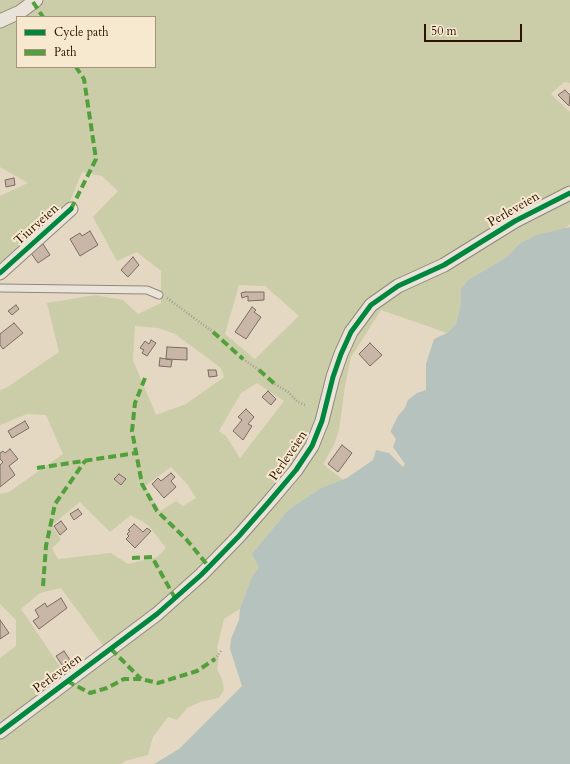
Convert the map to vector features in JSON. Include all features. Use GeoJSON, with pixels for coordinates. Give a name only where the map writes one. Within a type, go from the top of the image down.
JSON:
{"type":"FeatureCollection","features":[{"type":"Feature","properties":{"kind":"street"},"geometry":{"type":"LineString","coordinates":[[0,21],[20,12],[36,0]]}},
{"type":"Feature","properties":{"kind":"street","name":"Perleveien"},"geometry":{"type":"LineString","coordinates":[[0,732],[157,614],[200,575],[239,536],[268,503],[296,470],[312,446],[322,421],[333,377],[341,354],[351,332],[371,305],[398,286],[450,262],[515,221],[570,193]]}},
{"type":"Feature","properties":{"kind":"street","name":"Tiurveien"},"geometry":{"type":"LineString","coordinates":[[0,273],[71,209]]}},
{"type":"Feature","properties":{"kind":"lane"},"geometry":{"type":"LineString","coordinates":[[0,288],[147,290],[159,295]]}},
{"type":"Feature","properties":{"kind":"path"},"geometry":{"type":"LineString","coordinates":[[159,295],[176,304],[213,332]]}},
{"type":"Feature","properties":{"kind":"path"},"geometry":{"type":"LineString","coordinates":[[243,359],[259,370]]}},
{"type":"Feature","properties":{"kind":"path"},"geometry":{"type":"LineString","coordinates":[[275,384],[288,392],[298,402],[305,405]]}},
{"type":"Feature","properties":{"kind":"path"},"geometry":{"type":"LineString","coordinates":[[215,659],[221,651]]}},
{"type":"Feature","properties":{"kind":"green space"},"geometry":{"type":"Polygon","coordinates":[[[0,0],[570,0],[570,83],[564,82],[551,94],[570,112],[570,224],[564,229],[550,232],[519,244],[507,257],[468,280],[461,289],[460,309],[456,324],[447,333],[381,310],[351,357],[345,386],[339,430],[334,445],[323,464],[343,480],[321,488],[288,510],[270,532],[258,571],[251,579],[240,609],[224,619],[217,647],[219,656],[217,669],[222,679],[224,690],[219,698],[200,702],[187,708],[177,720],[168,717],[153,737],[148,755],[125,761],[121,764],[0,764],[0,658],[16,646],[16,620],[0,604],[0,494],[9,492],[63,454],[46,415],[27,414],[0,425],[0,390],[6,388],[59,352],[47,303],[95,295],[123,300],[138,314],[161,303],[161,271],[137,252],[117,261],[93,217],[118,191],[102,176],[82,172],[68,206],[0,265],[0,196],[28,183],[0,167],[0,0]],[[239,285],[225,334],[255,359],[299,316],[265,286],[239,285]],[[135,326],[133,360],[156,415],[186,404],[224,377],[221,368],[175,334],[158,328],[135,326]],[[257,383],[241,393],[219,431],[226,436],[240,458],[284,401],[257,383]],[[171,467],[145,486],[160,511],[176,501],[183,506],[196,498],[188,485],[171,467]],[[80,502],[52,525],[61,540],[52,548],[58,559],[111,553],[128,564],[157,557],[166,548],[148,525],[131,515],[110,532],[80,502]],[[61,588],[40,593],[21,609],[65,674],[104,647],[61,588]]]}},
{"type":"Feature","properties":{"kind":"shaded area"},"geometry":{"type":"Polygon","coordinates":[[[570,227],[570,764],[154,764],[179,749],[242,686],[230,649],[231,639],[239,620],[240,609],[251,579],[259,567],[252,554],[288,510],[321,488],[347,478],[373,460],[376,450],[389,453],[403,467],[405,464],[393,447],[396,439],[391,430],[398,416],[405,408],[408,400],[417,393],[426,390],[426,364],[434,339],[447,333],[456,324],[460,309],[461,289],[468,280],[507,257],[519,244],[537,235],[570,227]]]}},
{"type":"Feature","properties":{"kind":"building"},"geometry":{"type":"Polygon","coordinates":[[[565,90],[570,95],[569,106],[558,95],[565,90]]]}},
{"type":"Feature","properties":{"kind":"building"},"geometry":{"type":"Polygon","coordinates":[[[14,178],[15,185],[6,187],[5,180],[14,178]]]}},
{"type":"Feature","properties":{"kind":"building"},"geometry":{"type":"Polygon","coordinates":[[[90,231],[98,245],[80,256],[70,239],[80,233],[82,236],[90,231]]]}},
{"type":"Feature","properties":{"kind":"building"},"geometry":{"type":"Polygon","coordinates":[[[43,244],[50,255],[38,263],[31,253],[43,244]]]}},
{"type":"Feature","properties":{"kind":"building"},"geometry":{"type":"Polygon","coordinates":[[[133,257],[139,265],[128,277],[121,270],[133,257]]]}},
{"type":"Feature","properties":{"kind":"building"},"geometry":{"type":"Polygon","coordinates":[[[264,292],[264,300],[248,301],[248,296],[242,298],[241,293],[264,292]]]}},
{"type":"Feature","properties":{"kind":"building"},"geometry":{"type":"Polygon","coordinates":[[[16,305],[19,309],[12,315],[8,311],[16,305]]]}},
{"type":"Feature","properties":{"kind":"building"},"geometry":{"type":"Polygon","coordinates":[[[252,307],[256,310],[254,312],[261,317],[246,339],[235,332],[252,307]]]}},
{"type":"Feature","properties":{"kind":"building"},"geometry":{"type":"Polygon","coordinates":[[[14,323],[23,333],[3,349],[0,345],[0,334],[14,323]]]}},
{"type":"Feature","properties":{"kind":"building"},"geometry":{"type":"Polygon","coordinates":[[[151,340],[156,343],[147,356],[142,353],[144,350],[140,348],[145,341],[149,344],[151,340]]]}},
{"type":"Feature","properties":{"kind":"building"},"geometry":{"type":"Polygon","coordinates":[[[370,343],[382,355],[370,366],[359,354],[370,343]]]}},
{"type":"Feature","properties":{"kind":"building"},"geometry":{"type":"Polygon","coordinates":[[[167,347],[187,348],[187,360],[166,359],[167,347]]]}},
{"type":"Feature","properties":{"kind":"building"},"geometry":{"type":"Polygon","coordinates":[[[160,358],[172,360],[171,367],[159,366],[160,358]]]}},
{"type":"Feature","properties":{"kind":"building"},"geometry":{"type":"Polygon","coordinates":[[[208,370],[216,370],[217,376],[209,377],[208,370]]]}},
{"type":"Feature","properties":{"kind":"building"},"geometry":{"type":"Polygon","coordinates":[[[268,391],[276,399],[271,405],[262,397],[268,391]]]}},
{"type":"Feature","properties":{"kind":"building"},"geometry":{"type":"Polygon","coordinates":[[[246,409],[254,417],[248,424],[252,426],[243,440],[233,431],[242,420],[238,417],[246,409]]]}},
{"type":"Feature","properties":{"kind":"building"},"geometry":{"type":"Polygon","coordinates":[[[25,421],[29,428],[12,438],[8,431],[25,421]]]}},
{"type":"Feature","properties":{"kind":"building"},"geometry":{"type":"Polygon","coordinates":[[[342,445],[352,453],[338,472],[328,464],[342,445]]]}},
{"type":"Feature","properties":{"kind":"building"},"geometry":{"type":"Polygon","coordinates":[[[10,449],[18,459],[9,466],[15,475],[0,487],[0,465],[3,462],[0,459],[0,453],[3,451],[5,453],[10,449]]]}},
{"type":"Feature","properties":{"kind":"building"},"geometry":{"type":"Polygon","coordinates":[[[171,473],[175,477],[171,481],[176,487],[164,498],[152,484],[158,478],[161,481],[171,473]]]}},
{"type":"Feature","properties":{"kind":"building"},"geometry":{"type":"Polygon","coordinates":[[[119,474],[126,479],[121,485],[114,479],[119,474]]]}},
{"type":"Feature","properties":{"kind":"building"},"geometry":{"type":"Polygon","coordinates":[[[78,509],[82,514],[74,520],[70,514],[78,509]]]}},
{"type":"Feature","properties":{"kind":"building"},"geometry":{"type":"Polygon","coordinates":[[[61,521],[67,529],[60,535],[54,526],[61,521]]]}},
{"type":"Feature","properties":{"kind":"building"},"geometry":{"type":"Polygon","coordinates":[[[134,524],[143,532],[147,528],[151,531],[135,548],[126,539],[129,536],[127,534],[130,531],[128,530],[134,524]]]}},
{"type":"Feature","properties":{"kind":"building"},"geometry":{"type":"Polygon","coordinates":[[[61,598],[67,608],[39,629],[33,621],[39,617],[35,610],[45,603],[47,607],[61,598]]]}},
{"type":"Feature","properties":{"kind":"building"},"geometry":{"type":"Polygon","coordinates":[[[0,620],[9,633],[0,639],[0,620]]]}},
{"type":"Feature","properties":{"kind":"building"},"geometry":{"type":"Polygon","coordinates":[[[64,651],[70,660],[62,665],[56,656],[64,651]]]}},
{"type":"Feature","properties":{"kind":"marked path"},"geometry":{"type":"LineString","coordinates":[[33,2],[42,16]]}},
{"type":"Feature","properties":{"kind":"marked path"},"geometry":{"type":"LineString","coordinates":[[71,209],[96,159],[84,79],[77,68]]}},
{"type":"Feature","properties":{"kind":"marked path"},"geometry":{"type":"LineString","coordinates":[[213,332],[243,359]]}},
{"type":"Feature","properties":{"kind":"marked path"},"geometry":{"type":"LineString","coordinates":[[259,370],[275,384]]}},
{"type":"Feature","properties":{"kind":"marked path"},"geometry":{"type":"LineString","coordinates":[[145,378],[135,403],[132,431],[142,484],[157,511],[186,539],[209,567]]}},
{"type":"Feature","properties":{"kind":"marked path"},"geometry":{"type":"LineString","coordinates":[[37,468],[136,453]]}},
{"type":"Feature","properties":{"kind":"marked path"},"geometry":{"type":"LineString","coordinates":[[43,586],[46,546],[55,504],[85,461]]}},
{"type":"Feature","properties":{"kind":"marked path"},"geometry":{"type":"LineString","coordinates":[[132,558],[152,557],[175,598]]}},
{"type":"Feature","properties":{"kind":"marked path"},"geometry":{"type":"LineString","coordinates":[[111,649],[141,679]]}},
{"type":"Feature","properties":{"kind":"marked path"},"geometry":{"type":"LineString","coordinates":[[67,681],[90,693],[107,688],[124,679],[141,679],[158,683],[197,671],[215,659]]}},
{"type":"Feature","properties":{"kind":"cycle path"},"geometry":{"type":"LineString","coordinates":[[0,732],[157,614],[201,575],[239,536],[268,503],[296,470],[312,446],[322,421],[333,377],[341,354],[351,332],[371,305],[398,286],[444,265],[515,221],[570,193]]}},
{"type":"Feature","properties":{"kind":"cycle path"},"geometry":{"type":"LineString","coordinates":[[0,273],[71,209]]}}]}
